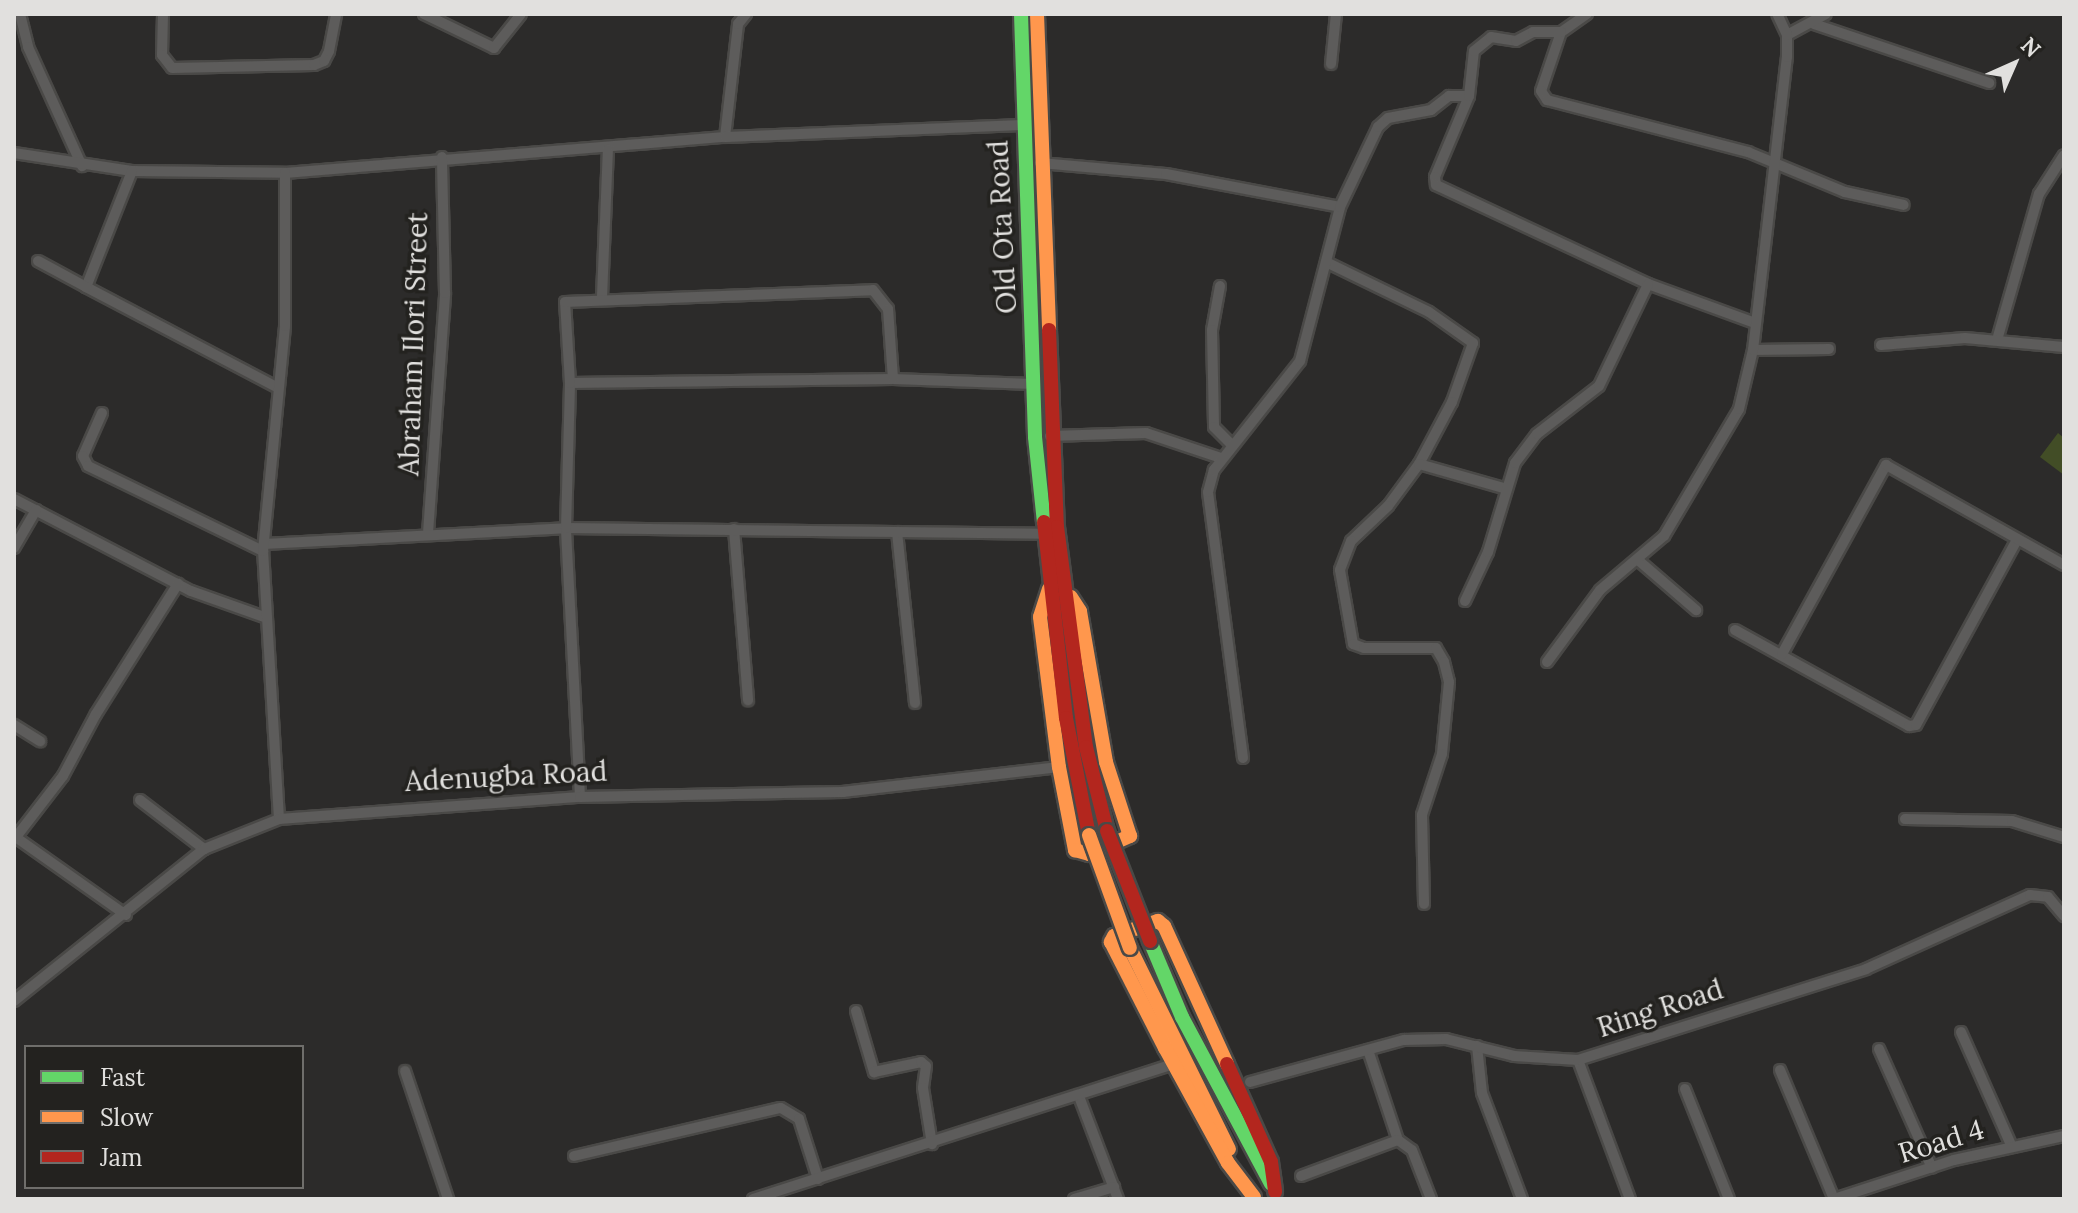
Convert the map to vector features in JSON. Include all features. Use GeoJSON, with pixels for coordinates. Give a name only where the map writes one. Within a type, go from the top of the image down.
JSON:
{"type":"FeatureCollection","features":[{"type":"Feature","properties":{"kind":"street"},"geometry":{"type":"LineString","coordinates":[[20,14],[28,47],[82,166]]}},
{"type":"Feature","properties":{"kind":"street"},"geometry":{"type":"LineString","coordinates":[[163,14],[162,55],[172,68],[314,65],[324,61],[329,51],[336,14]]}},
{"type":"Feature","properties":{"kind":"street"},"geometry":{"type":"LineString","coordinates":[[424,14],[494,48],[521,14]]}},
{"type":"Feature","properties":{"kind":"street"},"geometry":{"type":"LineString","coordinates":[[725,137],[738,24],[746,14]]}},
{"type":"Feature","properties":{"kind":"street","name":"Old Ota Road"},"geometry":{"type":"LineString","coordinates":[[1021,14],[1033,384],[1043,437]]}},
{"type":"Feature","properties":{"kind":"street","name":"Old Ota Road"},"geometry":{"type":"LineString","coordinates":[[1037,14],[1043,437]]}},
{"type":"Feature","properties":{"kind":"street"},"geometry":{"type":"LineString","coordinates":[[1331,64],[1336,14]]}},
{"type":"Feature","properties":{"kind":"street"},"geometry":{"type":"LineString","coordinates":[[1587,14],[1561,32],[1482,42],[1474,51],[1469,96],[1435,177],[1436,185],[1648,284],[1755,323]]}},
{"type":"Feature","properties":{"kind":"street"},"geometry":{"type":"LineString","coordinates":[[1547,662],[1600,590],[1664,536],[1728,434],[1753,350],[1787,35],[1777,14]]}},
{"type":"Feature","properties":{"kind":"street"},"geometry":{"type":"LineString","coordinates":[[1787,35],[1814,24],[1826,14]]}},
{"type":"Feature","properties":{"kind":"street"},"geometry":{"type":"LineString","coordinates":[[1814,24],[1989,83]]}},
{"type":"Feature","properties":{"kind":"street"},"geometry":{"type":"LineString","coordinates":[[1561,32],[1541,97],[1774,163],[1845,192],[1904,205]]}},
{"type":"Feature","properties":{"kind":"street"},"geometry":{"type":"LineString","coordinates":[[1243,758],[1208,492],[1221,458],[1300,361],[1340,207],[1378,127],[1388,118],[1431,110],[1449,96],[1469,96]]}},
{"type":"Feature","properties":{"kind":"street"},"geometry":{"type":"LineString","coordinates":[[14,153],[82,166],[132,171],[285,173],[442,157],[608,149],[725,137],[1023,125]]}},
{"type":"Feature","properties":{"kind":"street"},"geometry":{"type":"LineString","coordinates":[[602,297],[608,149]]}},
{"type":"Feature","properties":{"kind":"street"},"geometry":{"type":"LineString","coordinates":[[1997,340],[2039,194],[2064,155]]}},
{"type":"Feature","properties":{"kind":"street","name":"Abraham Ilori Street"},"geometry":{"type":"LineString","coordinates":[[428,533],[445,293],[442,157]]}},
{"type":"Feature","properties":{"kind":"street"},"geometry":{"type":"LineString","coordinates":[[1040,163],[1166,174],[1340,207]]}},
{"type":"Feature","properties":{"kind":"street"},"geometry":{"type":"LineString","coordinates":[[86,287],[132,171]]}},
{"type":"Feature","properties":{"kind":"street"},"geometry":{"type":"LineString","coordinates":[[279,819],[264,617],[264,547],[285,326],[285,173]]}},
{"type":"Feature","properties":{"kind":"street"},"geometry":{"type":"LineString","coordinates":[[38,261],[278,388]]}},
{"type":"Feature","properties":{"kind":"street"},"geometry":{"type":"LineString","coordinates":[[1326,262],[1429,312],[1473,343],[1452,402],[1419,464],[1388,506],[1351,541],[1340,570],[1353,644],[1364,648],[1436,648],[1444,662],[1449,682],[1442,754],[1422,815],[1424,904]]}},
{"type":"Feature","properties":{"kind":"street"},"geometry":{"type":"LineString","coordinates":[[1465,601],[1488,552],[1515,463],[1537,434],[1599,386],[1648,284]]}},
{"type":"Feature","properties":{"kind":"street"},"geometry":{"type":"LineString","coordinates":[[1220,286],[1212,330],[1214,427],[1232,445]]}},
{"type":"Feature","properties":{"kind":"street"},"geometry":{"type":"LineString","coordinates":[[580,797],[566,528],[570,383],[565,302],[602,297],[873,290],[888,309],[893,379]]}},
{"type":"Feature","properties":{"kind":"street"},"geometry":{"type":"LineString","coordinates":[[1881,345],[1997,340],[2064,347]]}},
{"type":"Feature","properties":{"kind":"street"},"geometry":{"type":"LineString","coordinates":[[1753,350],[1829,349]]}},
{"type":"Feature","properties":{"kind":"street"},"geometry":{"type":"LineString","coordinates":[[570,383],[893,379],[1033,384]]}},
{"type":"Feature","properties":{"kind":"street"},"geometry":{"type":"LineString","coordinates":[[102,413],[83,456],[88,466],[264,547],[428,533],[566,528],[1044,534]]}},
{"type":"Feature","properties":{"kind":"street"},"geometry":{"type":"LineString","coordinates":[[1043,437],[1146,433],[1221,458]]}},
{"type":"Feature","properties":{"kind":"street"},"geometry":{"type":"LineString","coordinates":[[1043,437],[1044,534],[1049,589],[1066,718],[1089,835],[1130,948],[1254,1198]]}},
{"type":"Feature","properties":{"kind":"street"},"geometry":{"type":"LineString","coordinates":[[1043,437],[1068,593],[1086,747],[1107,831],[1182,1017],[1277,1195]]}},
{"type":"Feature","properties":{"kind":"street"},"geometry":{"type":"LineString","coordinates":[[1419,464],[1507,489]]}},
{"type":"Feature","properties":{"kind":"street"},"geometry":{"type":"LineString","coordinates":[[1782,654],[1886,465],[2064,565]]}},
{"type":"Feature","properties":{"kind":"street"},"geometry":{"type":"LineString","coordinates":[[14,499],[178,584],[264,617]]}},
{"type":"Feature","properties":{"kind":"street"},"geometry":{"type":"LineString","coordinates":[[14,548],[36,510]]}},
{"type":"Feature","properties":{"kind":"street"},"geometry":{"type":"LineString","coordinates":[[734,529],[748,700]]}},
{"type":"Feature","properties":{"kind":"street"},"geometry":{"type":"LineString","coordinates":[[897,532],[915,703]]}},
{"type":"Feature","properties":{"kind":"street"},"geometry":{"type":"LineString","coordinates":[[1735,630],[1909,726],[1916,725],[2017,540]]}},
{"type":"Feature","properties":{"kind":"street"},"geometry":{"type":"LineString","coordinates":[[1638,560],[1696,610]]}},
{"type":"Feature","properties":{"kind":"street"},"geometry":{"type":"LineString","coordinates":[[126,915],[15,837],[63,776],[96,714],[178,584]]}},
{"type":"Feature","properties":{"kind":"street"},"geometry":{"type":"LineString","coordinates":[[1049,589],[1040,617],[1059,767],[1075,850],[1089,854],[1128,841],[1106,762],[1080,611],[1068,593]]}},
{"type":"Feature","properties":{"kind":"street"},"geometry":{"type":"LineString","coordinates":[[14,725],[40,741]]}},
{"type":"Feature","properties":{"kind":"street","name":"Adenugba Road"},"geometry":{"type":"LineString","coordinates":[[14,1001],[126,915],[204,849],[279,819],[580,797],[843,792],[1059,767]]}},
{"type":"Feature","properties":{"kind":"street"},"geometry":{"type":"LineString","coordinates":[[140,800],[204,849]]}},
{"type":"Feature","properties":{"kind":"street"},"geometry":{"type":"LineString","coordinates":[[1905,819],[2012,821],[2064,837]]}},
{"type":"Feature","properties":{"kind":"street","name":"Ring Road"},"geometry":{"type":"LineString","coordinates":[[1250,1082],[1404,1040],[1446,1039],[1528,1058],[1578,1060],[1866,969],[2030,895],[2048,897],[2064,916]]}},
{"type":"Feature","properties":{"kind":"street"},"geometry":{"type":"LineString","coordinates":[[1254,1198],[1228,1163],[1174,1064],[1111,942],[1114,936],[1158,921],[1271,1162],[1277,1195]]}},
{"type":"Feature","properties":{"kind":"street"},"geometry":{"type":"LineString","coordinates":[[856,1011],[874,1072],[921,1062],[926,1066],[923,1088],[932,1144]]}},
{"type":"Feature","properties":{"kind":"street"},"geometry":{"type":"LineString","coordinates":[[1961,1032],[2011,1145]]}},
{"type":"Feature","properties":{"kind":"street"},"geometry":{"type":"LineString","coordinates":[[1477,1046],[1482,1093],[1522,1199]]}},
{"type":"Feature","properties":{"kind":"street"},"geometry":{"type":"LineString","coordinates":[[1879,1049],[1932,1168]]}},
{"type":"Feature","properties":{"kind":"street"},"geometry":{"type":"LineString","coordinates":[[1368,1050],[1398,1140],[1412,1150],[1431,1199]]}},
{"type":"Feature","properties":{"kind":"street"},"geometry":{"type":"LineString","coordinates":[[1578,1060],[1630,1199]]}},
{"type":"Feature","properties":{"kind":"street"},"geometry":{"type":"LineString","coordinates":[[753,1199],[1080,1099],[1174,1064]]}},
{"type":"Feature","properties":{"kind":"street"},"geometry":{"type":"LineString","coordinates":[[1780,1070],[1834,1199]]}},
{"type":"Feature","properties":{"kind":"street"},"geometry":{"type":"LineString","coordinates":[[405,1071],[448,1199]]}},
{"type":"Feature","properties":{"kind":"street"},"geometry":{"type":"LineString","coordinates":[[1685,1089],[1729,1199]]}},
{"type":"Feature","properties":{"kind":"street"},"geometry":{"type":"LineString","coordinates":[[1080,1099],[1118,1199]]}},
{"type":"Feature","properties":{"kind":"street"},"geometry":{"type":"LineString","coordinates":[[574,1156],[781,1108],[799,1119],[818,1179]]}},
{"type":"Feature","properties":{"kind":"street","name":"Road 4"},"geometry":{"type":"LineString","coordinates":[[1834,1199],[2011,1145],[2064,1136]]}},
{"type":"Feature","properties":{"kind":"street"},"geometry":{"type":"LineString","coordinates":[[1301,1176],[1398,1140]]}},
{"type":"Feature","properties":{"kind":"street"},"geometry":{"type":"LineString","coordinates":[[1074,1199],[1114,1187]]}},
{"type":"Feature","properties":{"kind":"green space"},"geometry":{"type":"Polygon","coordinates":[[[2058,433],[2064,438],[2064,475],[2040,457],[2058,433]]]}},
{"type":"Feature","properties":{"kind":"traffic: fast"},"geometry":{"type":"LineString","coordinates":[[1021,14],[1035,437],[1044,522]]}},
{"type":"Feature","properties":{"kind":"traffic: fast"},"geometry":{"type":"LineString","coordinates":[[1150,941],[1182,1017],[1271,1184]]}},
{"type":"Feature","properties":{"kind":"traffic: slow"},"geometry":{"type":"LineString","coordinates":[[1037,14],[1049,330]]}},
{"type":"Feature","properties":{"kind":"traffic: slow"},"geometry":{"type":"LineString","coordinates":[[1049,589],[1040,617],[1059,767],[1075,850],[1089,854],[1130,836],[1106,762],[1080,611],[1071,597]]}},
{"type":"Feature","properties":{"kind":"traffic: slow"},"geometry":{"type":"LineString","coordinates":[[1089,835],[1130,948]]}},
{"type":"Feature","properties":{"kind":"traffic: slow"},"geometry":{"type":"LineString","coordinates":[[1227,1064],[1164,926],[1158,921],[1114,936],[1111,942],[1165,1048],[1228,1163],[1254,1197]]}},
{"type":"Feature","properties":{"kind":"traffic: slow"},"geometry":{"type":"LineString","coordinates":[[1130,948],[1229,1149]]}},
{"type":"Feature","properties":{"kind":"traffic: jam"},"geometry":{"type":"LineString","coordinates":[[1049,330],[1057,527],[1086,747],[1107,831]]}},
{"type":"Feature","properties":{"kind":"traffic: jam"},"geometry":{"type":"LineString","coordinates":[[1044,522],[1066,718],[1089,835]]}},
{"type":"Feature","properties":{"kind":"traffic: jam"},"geometry":{"type":"LineString","coordinates":[[1107,831],[1150,941]]}},
{"type":"Feature","properties":{"kind":"traffic: jam"},"geometry":{"type":"LineString","coordinates":[[1227,1064],[1271,1162],[1275,1192]]}}]}
